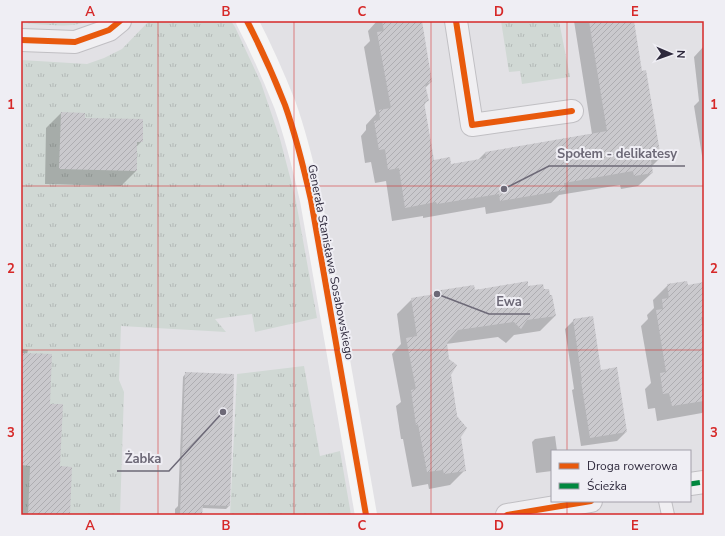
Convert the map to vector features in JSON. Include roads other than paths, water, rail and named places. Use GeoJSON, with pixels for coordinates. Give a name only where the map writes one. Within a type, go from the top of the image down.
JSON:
{"type":"FeatureCollection","features":[{"type":"Feature","properties":{"kind":"street"},"geometry":{"type":"LineString","coordinates":[[21,40],[75,42],[109,30],[120,21]]}},
{"type":"Feature","properties":{"kind":"street","name":"Generała Stanisława Sosabowskiego"},"geometry":{"type":"LineString","coordinates":[[247,21],[259,44],[285,106],[304,170],[311,200],[366,515]]}},
{"type":"Feature","properties":{"kind":"street"},"geometry":{"type":"LineString","coordinates":[[456,21],[472,125],[572,111]]}},
{"type":"Feature","properties":{"kind":"street"},"geometry":{"type":"LineString","coordinates":[[691,484],[704,482]]}},
{"type":"Feature","properties":{"kind":"street"},"geometry":{"type":"LineString","coordinates":[[507,515],[585,502]]}},
{"type":"Feature","properties":{"kind":"lane"},"geometry":{"type":"LineString","coordinates":[[665,502],[668,515]]}},
{"type":"Feature","properties":{"kind":"place","name":"Społem - delikatesy"},"geometry":{"type":"Point","coordinates":[504,189]}},
{"type":"Feature","properties":{"kind":"place","name":"Ewa"},"geometry":{"type":"Point","coordinates":[437,294]}},
{"type":"Feature","properties":{"kind":"place","name":"Żabka"},"geometry":{"type":"Point","coordinates":[223,412]}}]}
